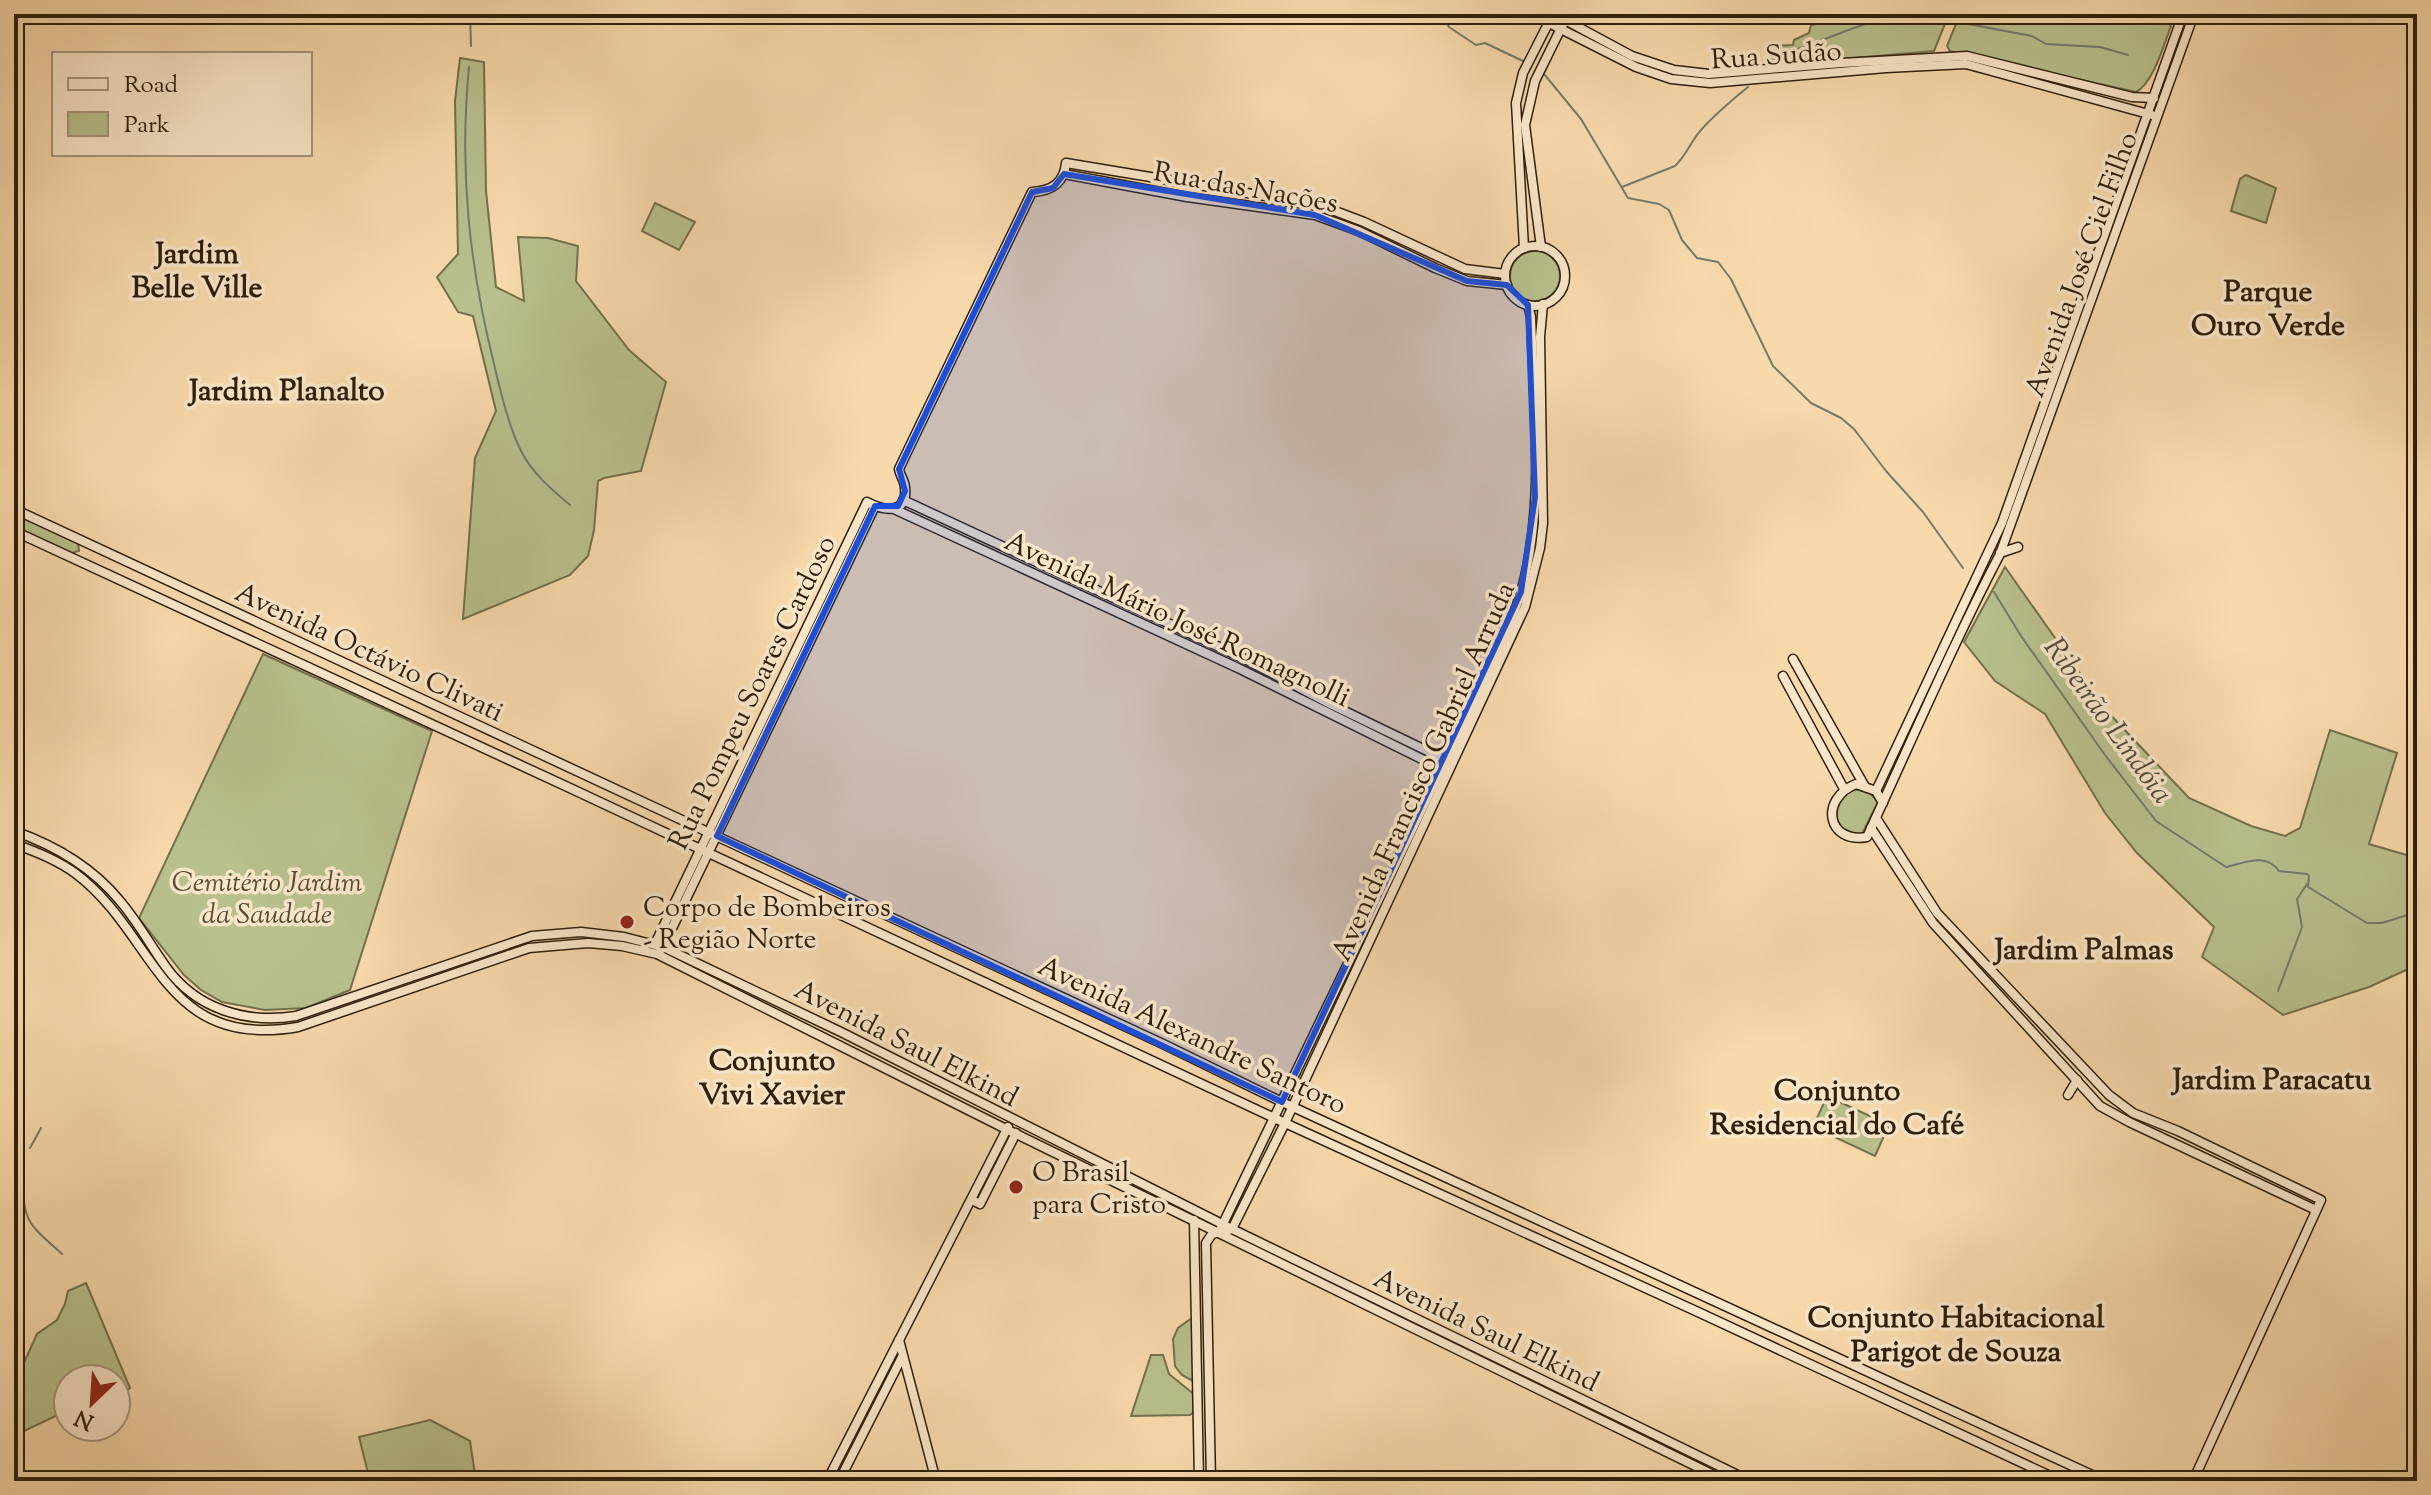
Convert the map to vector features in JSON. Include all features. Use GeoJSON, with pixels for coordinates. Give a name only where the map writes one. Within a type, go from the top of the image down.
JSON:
{"type":"FeatureCollection","features":[{"type":"Feature","properties":{"kind":"street","name":"Avenida José Ciel Filho"},"geometry":{"type":"LineString","coordinates":[[2006,526],[2152,115],[2183,14]]}},
{"type":"Feature","properties":{"kind":"street","name":"Avenida José Ciel Filho"},"geometry":{"type":"LineString","coordinates":[[2157,99],[2194,14]]}},
{"type":"Feature","properties":{"kind":"street","name":"Rua Sudão"},"geometry":{"type":"LineString","coordinates":[[1552,17],[1566,17],[1671,79],[1710,83],[1734,76],[1849,62],[1967,56],[2132,97],[2157,99]]}},
{"type":"Feature","properties":{"kind":"street","name":"Rua Sudão"},"geometry":{"type":"LineString","coordinates":[[1552,17],[1560,29],[1644,65]]}},
{"type":"Feature","properties":{"kind":"street"},"geometry":{"type":"LineString","coordinates":[[1524,248],[1516,103],[1523,73],[1552,17]]}},
{"type":"Feature","properties":{"kind":"street"},"geometry":{"type":"LineString","coordinates":[[1541,247],[1525,125],[1535,81],[1566,17]]}},
{"type":"Feature","properties":{"kind":"street","name":"Rua Sudão"},"geometry":{"type":"LineString","coordinates":[[1734,76],[1966,64],[2152,115]]}},
{"type":"Feature","properties":{"kind":"street","name":"Rua das Nações"},"geometry":{"type":"LineString","coordinates":[[1505,274],[1465,269],[1319,205],[1066,163],[1064,174],[1217,202],[1315,215],[1359,231],[1467,281],[1507,285]]}},
{"type":"Feature","properties":{"kind":"street"},"geometry":{"type":"LineString","coordinates":[[1080,177],[1083,166]]}},
{"type":"Feature","properties":{"kind":"street"},"geometry":{"type":"LineString","coordinates":[[894,509],[903,500],[905,487],[899,469],[1032,192],[1053,188],[1064,174]]}},
{"type":"Feature","properties":{"kind":"street"},"geometry":{"type":"LineString","coordinates":[[1541,247],[1557,256],[1565,274],[1560,292],[1554,299],[1528,305],[1515,297],[1507,285],[1505,274],[1512,257],[1524,248],[1541,247]]}},
{"type":"Feature","properties":{"kind":"street","name":"Avenida Francisco Gabriel Arruda"},"geometry":{"type":"LineString","coordinates":[[1211,1481],[1206,1243],[1221,1228],[1525,607],[1543,523],[1540,337],[1543,304]]}},
{"type":"Feature","properties":{"kind":"street","name":"Avenida Francisco Gabriel Arruda"},"geometry":{"type":"LineString","coordinates":[[1232,1229],[1293,1106],[1501,645],[1521,592],[1531,543],[1535,445],[1528,305]]}},
{"type":"Feature","properties":{"kind":"street","name":"Avenida Mário José Romagnolli"},"geometry":{"type":"LineString","coordinates":[[903,500],[1243,658],[1446,767]]}},
{"type":"Feature","properties":{"kind":"street","name":"Avenida Mário José Romagnolli"},"geometry":{"type":"LineString","coordinates":[[871,504],[886,510],[894,509],[1446,767]]}},
{"type":"Feature","properties":{"kind":"street","name":"Rua Pompeu Soares Cardoso"},"geometry":{"type":"LineString","coordinates":[[659,946],[871,504]]}},
{"type":"Feature","properties":{"kind":"street","name":"Avenida Octávio Clivati"},"geometry":{"type":"LineString","coordinates":[[14,509],[712,834]]}},
{"type":"Feature","properties":{"kind":"street"},"geometry":{"type":"LineString","coordinates":[[1883,803],[1876,791],[1856,784],[1844,789],[1835,798],[1831,810],[1833,821],[1846,836],[1867,837],[1883,803],[1963,625],[2000,554],[2006,526]]}},
{"type":"Feature","properties":{"kind":"street"},"geometry":{"type":"LineString","coordinates":[[1876,791],[2006,526]]}},
{"type":"Feature","properties":{"kind":"street","name":"Avenida Octávio Clivati"},"geometry":{"type":"LineString","coordinates":[[14,531],[704,852]]}},
{"type":"Feature","properties":{"kind":"street"},"geometry":{"type":"LineString","coordinates":[[2000,554],[2018,547]]}},
{"type":"Feature","properties":{"kind":"street"},"geometry":{"type":"LineString","coordinates":[[1793,659],[1864,785]]}},
{"type":"Feature","properties":{"kind":"street"},"geometry":{"type":"LineString","coordinates":[[1783,676],[1844,789]]}},
{"type":"Feature","properties":{"kind":"street"},"geometry":{"type":"LineString","coordinates":[[1813,734],[1829,726]]}},
{"type":"Feature","properties":{"kind":"street"},"geometry":{"type":"LineString","coordinates":[[1876,818],[1937,913],[2109,1095],[2133,1113],[2178,1131],[2321,1200],[2193,1481]]}},
{"type":"Feature","properties":{"kind":"street"},"geometry":{"type":"LineString","coordinates":[[1871,828],[1933,923],[2100,1106],[2316,1210]]}},
{"type":"Feature","properties":{"kind":"street","name":"Avenida Saul Elkind"},"geometry":{"type":"LineString","coordinates":[[14,831],[80,864],[109,889],[133,917],[166,968],[191,993],[211,1006],[234,1014],[273,1019],[296,1016],[532,936],[581,932],[659,946],[1096,1160],[1221,1228],[1750,1481]]}},
{"type":"Feature","properties":{"kind":"street","name":"Avenida Alexandre Santoro"},"geometry":{"type":"LineString","coordinates":[[712,834],[1282,1102],[2105,1481]]}},
{"type":"Feature","properties":{"kind":"street","name":"Avenida Saul Elkind"},"geometry":{"type":"LineString","coordinates":[[14,844],[52,860],[75,874],[107,906],[175,994],[206,1016],[250,1029],[298,1027],[529,948],[623,941],[707,977],[1006,1129],[1194,1220],[1221,1228]]}},
{"type":"Feature","properties":{"kind":"street","name":"Avenida Alexandre Santoro"},"geometry":{"type":"LineString","coordinates":[[704,852],[2061,1481]]}},
{"type":"Feature","properties":{"kind":"street"},"geometry":{"type":"LineString","coordinates":[[107,906],[115,909],[124,919],[133,917]]}},
{"type":"Feature","properties":{"kind":"street"},"geometry":{"type":"LineString","coordinates":[[640,950],[657,951],[659,946]]}},
{"type":"Feature","properties":{"kind":"street"},"geometry":{"type":"LineString","coordinates":[[335,1013],[351,1004],[354,997]]}},
{"type":"Feature","properties":{"kind":"street"},"geometry":{"type":"LineString","coordinates":[[250,1029],[254,1022],[273,1019]]}},
{"type":"Feature","properties":{"kind":"street"},"geometry":{"type":"LineString","coordinates":[[2068,1095],[2077,1080]]}},
{"type":"Feature","properties":{"kind":"street"},"geometry":{"type":"LineString","coordinates":[[827,1481],[1006,1129],[1015,1121]]}},
{"type":"Feature","properties":{"kind":"street"},"geometry":{"type":"LineString","coordinates":[[972,1200],[980,1204],[1016,1133],[1015,1121]]}},
{"type":"Feature","properties":{"kind":"street"},"geometry":{"type":"LineString","coordinates":[[1091,1169],[1096,1160]]}},
{"type":"Feature","properties":{"kind":"street"},"geometry":{"type":"LineString","coordinates":[[1123,1185],[1121,1179],[1124,1178],[1137,1181]]}},
{"type":"Feature","properties":{"kind":"street"},"geometry":{"type":"LineString","coordinates":[[1194,1220],[1199,1481]]}},
{"type":"Feature","properties":{"kind":"street"},"geometry":{"type":"LineString","coordinates":[[1221,1228],[1232,1229]]}},
{"type":"Feature","properties":{"kind":"street","name":"Avenida Saul Elkind"},"geometry":{"type":"LineString","coordinates":[[1232,1229],[1726,1481]]}},
{"type":"Feature","properties":{"kind":"street"},"geometry":{"type":"LineString","coordinates":[[899,1340],[936,1481]]}},
{"type":"Feature","properties":{"kind":"street"},"geometry":{"type":"LineString","coordinates":[[839,1481],[903,1357]]}},
{"type":"Feature","properties":{"kind":"street"},"geometry":{"type":"LineString","coordinates":[[894,1374],[908,1373]]}},
{"type":"Feature","properties":{"kind":"highlighted area"},"geometry":{"type":"Polygon","coordinates":[[[1064,174],[1315,215],[1467,281],[1507,285],[1528,305],[1535,497],[1521,592],[1282,1102],[717,836],[875,506],[898,506],[905,491],[899,469],[1032,192],[1053,188],[1064,174]]]}},
{"type":"Feature","properties":{"kind":"green space"},"geometry":{"type":"Polygon","coordinates":[[[2126,13],[2153,16],[2171,26],[2153,72],[2136,92],[1950,51],[1947,46],[1960,14],[2074,16],[2126,13]]]}},
{"type":"Feature","properties":{"kind":"green space"},"geometry":{"type":"Polygon","coordinates":[[[1838,14],[1949,14],[1934,51],[1772,65],[1773,46],[1793,45],[1794,40],[1809,33],[1811,25],[1834,21],[1838,14]]]}},
{"type":"Feature","properties":{"kind":"green space"},"geometry":{"type":"Polygon","coordinates":[[[460,58],[484,62],[486,191],[496,287],[524,301],[518,237],[548,238],[578,246],[576,281],[629,350],[666,382],[641,471],[598,481],[594,530],[588,556],[570,575],[463,619],[475,458],[496,411],[473,316],[458,312],[437,277],[458,254],[455,101],[460,58]]]}},
{"type":"Feature","properties":{"kind":"green space"},"geometry":{"type":"Polygon","coordinates":[[[2246,175],[2276,188],[2266,223],[2231,211],[2240,179],[2246,175]]]}},
{"type":"Feature","properties":{"kind":"green space"},"geometry":{"type":"Polygon","coordinates":[[[655,203],[695,222],[679,250],[642,231],[655,203]]]}},
{"type":"Feature","properties":{"kind":"green space"},"geometry":{"type":"Polygon","coordinates":[[[1535,251],[1552,259],[1560,276],[1552,293],[1535,301],[1518,293],[1510,276],[1518,259],[1535,251]]]}},
{"type":"Feature","properties":{"kind":"green space"},"geometry":{"type":"Polygon","coordinates":[[[14,514],[78,543],[79,551],[71,553],[14,526],[14,514]]]}},
{"type":"Feature","properties":{"kind":"green space"},"geometry":{"type":"Polygon","coordinates":[[[2005,567],[2105,709],[2189,798],[2251,826],[2285,836],[2300,828],[2330,730],[2397,753],[2369,844],[2417,858],[2417,965],[2369,987],[2283,1015],[2202,957],[2214,927],[2137,853],[2105,813],[2045,714],[1995,681],[1964,642],[2005,567]]]}},
{"type":"Feature","properties":{"kind":"green space","name":"Cemitério Jardim da Saudade"},"geometry":{"type":"Polygon","coordinates":[[[263,654],[432,731],[350,990],[306,1008],[265,1010],[222,1002],[184,975],[139,918],[263,654]]]}},
{"type":"Feature","properties":{"kind":"green space"},"geometry":{"type":"Polygon","coordinates":[[[1858,789],[1868,791],[1878,802],[1862,834],[1841,828],[1837,815],[1841,799],[1858,789]]]}},
{"type":"Feature","properties":{"kind":"green space"},"geometry":{"type":"Polygon","coordinates":[[[1827,1096],[1889,1125],[1875,1156],[1813,1127],[1827,1096]]]}},
{"type":"Feature","properties":{"kind":"green space"},"geometry":{"type":"Polygon","coordinates":[[[86,1283],[120,1363],[52,1363],[52,1418],[22,1432],[14,1424],[14,1374],[23,1365],[37,1334],[57,1320],[68,1291],[86,1283]]]}},
{"type":"Feature","properties":{"kind":"green space"},"geometry":{"type":"Polygon","coordinates":[[[1192,1318],[1193,1381],[1182,1375],[1175,1366],[1173,1339],[1178,1328],[1192,1318]]]}},
{"type":"Feature","properties":{"kind":"green space"},"geometry":{"type":"Polygon","coordinates":[[[1151,1355],[1163,1355],[1169,1374],[1195,1395],[1194,1412],[1190,1415],[1131,1416],[1151,1355]]]}},
{"type":"Feature","properties":{"kind":"green space"},"geometry":{"type":"Polygon","coordinates":[[[430,1420],[470,1441],[476,1481],[370,1481],[359,1437],[430,1420]]]}},
{"type":"Feature","properties":{"kind":"waterway"},"geometry":{"type":"LineString","coordinates":[[470,14],[471,46]]}},
{"type":"Feature","properties":{"kind":"waterway","name":"Ribeirão Lindóia"},"geometry":{"type":"LineString","coordinates":[[1443,14],[1449,27],[1476,45],[1485,43],[1523,61]]}},
{"type":"Feature","properties":{"kind":"waterway"},"geometry":{"type":"LineString","coordinates":[[1770,64],[1794,50],[1881,20],[1913,15],[1945,19]]}},
{"type":"Feature","properties":{"kind":"waterway"},"geometry":{"type":"LineString","coordinates":[[1957,22],[2032,36],[2046,44],[2100,47],[2128,55]]}},
{"type":"Feature","properties":{"kind":"waterway"},"geometry":{"type":"LineString","coordinates":[[469,67],[465,143],[468,217],[485,327],[505,408],[521,451],[537,474],[570,505]]}},
{"type":"Feature","properties":{"kind":"waterway","name":"Ribeirão Lindóia"},"geometry":{"type":"LineString","coordinates":[[1544,74],[1581,119],[1628,198],[1659,204],[1669,210],[1682,240],[1697,258],[1718,262],[1731,279],[1773,366],[1811,403],[1841,418],[1854,429],[1923,512],[1963,568]]}},
{"type":"Feature","properties":{"kind":"waterway"},"geometry":{"type":"LineString","coordinates":[[1622,187],[1675,166],[1706,124],[1748,87]]}},
{"type":"Feature","properties":{"kind":"waterway","name":"Ribeirão Lindóia"},"geometry":{"type":"LineString","coordinates":[[1994,592],[2021,636],[2105,755],[2156,821],[2226,867],[2261,860],[2274,865],[2279,871],[2307,874],[2308,887],[2367,923],[2382,923],[2417,912]]}},
{"type":"Feature","properties":{"kind":"waterway"},"geometry":{"type":"LineString","coordinates":[[2278,991],[2302,927],[2297,899],[2307,884]]}},
{"type":"Feature","properties":{"kind":"waterway"},"geometry":{"type":"LineString","coordinates":[[30,1148],[41,1128]]}},
{"type":"Feature","properties":{"kind":"waterway"},"geometry":{"type":"LineString","coordinates":[[21,1173],[29,1220],[62,1254]]}},
{"type":"Feature","properties":{"kind":"place","name":"Corpo de Bombeiros - Região Norte"},"geometry":{"type":"Point","coordinates":[627,922]}},
{"type":"Feature","properties":{"kind":"place","name":"O Brasil para Cristo"},"geometry":{"type":"Point","coordinates":[1016,1187]}},
{"type":"Feature","properties":{"kind":"district","name":"Jardim Belle Ville"},"geometry":{"type":"Point","coordinates":[197,270]}},
{"type":"Feature","properties":{"kind":"district","name":"Parque Ouro Verde"},"geometry":{"type":"Point","coordinates":[2268,308]}},
{"type":"Feature","properties":{"kind":"district","name":"Jardim Planalto"},"geometry":{"type":"Point","coordinates":[287,390]}},
{"type":"Feature","properties":{"kind":"district","name":"Jardim Palmas"},"geometry":{"type":"Point","coordinates":[2084,949]}},
{"type":"Feature","properties":{"kind":"district","name":"Conjunto Vivi Xavier"},"geometry":{"type":"Point","coordinates":[772,1077]}},
{"type":"Feature","properties":{"kind":"district","name":"Jardim Paracatu"},"geometry":{"type":"Point","coordinates":[2272,1079]}},
{"type":"Feature","properties":{"kind":"district","name":"Conjunto Residencial do Café"},"geometry":{"type":"Point","coordinates":[1837,1107]}},
{"type":"Feature","properties":{"kind":"district","name":"Conjunto Habitacional Parigot de Souza"},"geometry":{"type":"Point","coordinates":[1956,1334]}}]}
